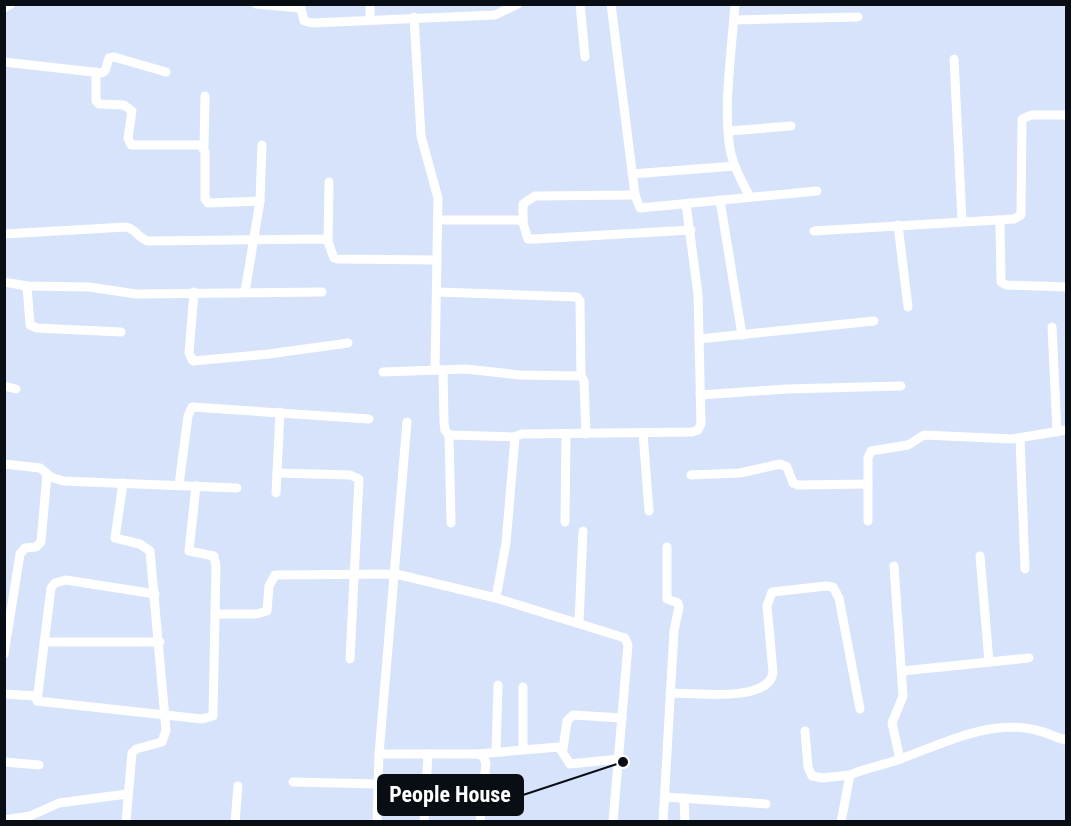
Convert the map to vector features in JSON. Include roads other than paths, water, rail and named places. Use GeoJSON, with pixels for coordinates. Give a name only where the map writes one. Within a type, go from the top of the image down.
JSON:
{"type":"FeatureCollection","features":[{"type":"Feature","properties":{"kind":"street"},"geometry":{"type":"LineString","coordinates":[[4,8],[11,4]]}},
{"type":"Feature","properties":{"kind":"street"},"geometry":{"type":"LineString","coordinates":[[256,4],[300,6],[304,21],[312,23],[414,17],[463,17],[518,4]]}},
{"type":"Feature","properties":{"kind":"street"},"geometry":{"type":"LineString","coordinates":[[370,4],[370,19]]}},
{"type":"Feature","properties":{"kind":"street"},"geometry":{"type":"LineString","coordinates":[[580,4],[585,57]]}},
{"type":"Feature","properties":{"kind":"street"},"geometry":{"type":"LineString","coordinates":[[611,4],[632,174],[635,195],[640,208],[817,192]]}},
{"type":"Feature","properties":{"kind":"street"},"geometry":{"type":"LineString","coordinates":[[735,4],[729,89],[729,131],[735,166],[750,197]]}},
{"type":"Feature","properties":{"kind":"street"},"geometry":{"type":"LineString","coordinates":[[414,17],[421,136],[425,156],[437,186],[439,370],[444,430],[449,435],[515,437],[521,434],[698,430],[701,424],[699,339],[691,230],[686,204]]}},
{"type":"Feature","properties":{"kind":"street"},"geometry":{"type":"LineString","coordinates":[[734,20],[858,17]]}},
{"type":"Feature","properties":{"kind":"street"},"geometry":{"type":"LineString","coordinates":[[4,62],[96,72],[105,71],[109,58],[114,57],[166,72]]}},
{"type":"Feature","properties":{"kind":"street"},"geometry":{"type":"LineString","coordinates":[[954,59],[962,220]]}},
{"type":"Feature","properties":{"kind":"street"},"geometry":{"type":"LineString","coordinates":[[96,72],[96,101],[99,104],[124,105],[132,111],[128,138],[131,146],[189,144],[204,147]]}},
{"type":"Feature","properties":{"kind":"street"},"geometry":{"type":"LineString","coordinates":[[205,96],[205,200],[208,203],[260,201]]}},
{"type":"Feature","properties":{"kind":"street"},"geometry":{"type":"LineString","coordinates":[[814,231],[962,220],[1014,219],[1021,215],[1022,119],[1031,115],[1066,116]]}},
{"type":"Feature","properties":{"kind":"street"},"geometry":{"type":"LineString","coordinates":[[729,131],[791,126]]}},
{"type":"Feature","properties":{"kind":"street"},"geometry":{"type":"LineString","coordinates":[[245,292],[260,201],[262,145]]}},
{"type":"Feature","properties":{"kind":"street"},"geometry":{"type":"LineString","coordinates":[[632,174],[735,166]]}},
{"type":"Feature","properties":{"kind":"street"},"geometry":{"type":"LineString","coordinates":[[329,182],[328,242],[334,258],[437,260]]}},
{"type":"Feature","properties":{"kind":"street"},"geometry":{"type":"LineString","coordinates":[[635,195],[535,196],[524,204],[523,223],[528,239],[691,230]]}},
{"type":"Feature","properties":{"kind":"street"},"geometry":{"type":"LineString","coordinates":[[720,200],[742,334]]}},
{"type":"Feature","properties":{"kind":"street"},"geometry":{"type":"LineString","coordinates":[[438,220],[512,218],[523,223]]}},
{"type":"Feature","properties":{"kind":"street"},"geometry":{"type":"LineString","coordinates":[[997,220],[1000,224],[1001,282],[1066,286]]}},
{"type":"Feature","properties":{"kind":"street"},"geometry":{"type":"LineString","coordinates":[[898,225],[908,307]]}},
{"type":"Feature","properties":{"kind":"street"},"geometry":{"type":"LineString","coordinates":[[4,234],[45,229],[126,227],[132,228],[142,240],[148,241],[253,242],[318,239],[328,242]]}},
{"type":"Feature","properties":{"kind":"street"},"geometry":{"type":"LineString","coordinates":[[4,282],[27,286],[89,287],[136,294],[322,292]]}},
{"type":"Feature","properties":{"kind":"street"},"geometry":{"type":"LineString","coordinates":[[27,286],[30,325],[37,328],[121,332]]}},
{"type":"Feature","properties":{"kind":"street"},"geometry":{"type":"LineString","coordinates":[[194,292],[189,353],[193,361],[348,343]]}},
{"type":"Feature","properties":{"kind":"street"},"geometry":{"type":"LineString","coordinates":[[437,292],[577,297],[580,301],[581,376],[584,381],[586,434]]}},
{"type":"Feature","properties":{"kind":"street"},"geometry":{"type":"LineString","coordinates":[[699,339],[874,321]]}},
{"type":"Feature","properties":{"kind":"street"},"geometry":{"type":"LineString","coordinates":[[868,521],[868,458],[871,451],[878,448],[908,445],[924,435],[1020,438],[1062,431],[1052,327]]}},
{"type":"Feature","properties":{"kind":"street"},"geometry":{"type":"LineString","coordinates":[[383,372],[439,370],[581,376]]}},
{"type":"Feature","properties":{"kind":"street"},"geometry":{"type":"LineString","coordinates":[[4,386],[16,389]]}},
{"type":"Feature","properties":{"kind":"street"},"geometry":{"type":"LineString","coordinates":[[700,395],[787,389],[901,386]]}},
{"type":"Feature","properties":{"kind":"street"},"geometry":{"type":"LineString","coordinates":[[179,485],[188,416],[192,407],[369,418]]}},
{"type":"Feature","properties":{"kind":"street"},"geometry":{"type":"LineString","coordinates":[[276,493],[280,412]]}},
{"type":"Feature","properties":{"kind":"street"},"geometry":{"type":"LineString","coordinates":[[377,822],[379,754],[396,574],[407,422]]}},
{"type":"Feature","properties":{"kind":"street"},"geometry":{"type":"LineString","coordinates":[[644,433],[649,511]]}},
{"type":"Feature","properties":{"kind":"street"},"geometry":{"type":"LineString","coordinates":[[566,434],[566,522]]}},
{"type":"Feature","properties":{"kind":"street"},"geometry":{"type":"LineString","coordinates":[[449,435],[451,523]]}},
{"type":"Feature","properties":{"kind":"street"},"geometry":{"type":"LineString","coordinates":[[496,598],[506,543],[515,437]]}},
{"type":"Feature","properties":{"kind":"street"},"geometry":{"type":"LineString","coordinates":[[1020,438],[1025,569]]}},
{"type":"Feature","properties":{"kind":"street"},"geometry":{"type":"LineString","coordinates":[[4,464],[40,468],[63,481],[237,488]]}},
{"type":"Feature","properties":{"kind":"street"},"geometry":{"type":"LineString","coordinates":[[691,476],[740,473],[780,464],[787,468],[793,483],[798,485],[868,484]]}},
{"type":"Feature","properties":{"kind":"street"},"geometry":{"type":"LineString","coordinates":[[277,473],[350,475],[359,479],[350,659]]}},
{"type":"Feature","properties":{"kind":"street"},"geometry":{"type":"LineString","coordinates":[[4,654],[20,554],[25,548],[36,547],[41,542],[47,474]]}},
{"type":"Feature","properties":{"kind":"street"},"geometry":{"type":"LineString","coordinates":[[123,483],[116,538],[140,544],[150,551],[160,642],[166,730],[162,742],[136,749],[132,753],[126,822]]}},
{"type":"Feature","properties":{"kind":"street"},"geometry":{"type":"LineString","coordinates":[[155,594],[60,581],[51,588],[36,696],[42,704],[202,719],[213,716],[216,560],[209,554],[189,551],[196,486]]}},
{"type":"Feature","properties":{"kind":"street"},"geometry":{"type":"LineString","coordinates":[[579,622],[583,531]]}},
{"type":"Feature","properties":{"kind":"street"},"geometry":{"type":"LineString","coordinates":[[663,822],[674,631],[679,607],[678,603],[666,596],[667,547]]}},
{"type":"Feature","properties":{"kind":"street"},"geometry":{"type":"LineString","coordinates":[[980,556],[989,662]]}},
{"type":"Feature","properties":{"kind":"street"},"geometry":{"type":"LineString","coordinates":[[894,566],[903,696],[892,723],[900,759]]}},
{"type":"Feature","properties":{"kind":"street"},"geometry":{"type":"LineString","coordinates":[[215,614],[256,614],[267,611],[268,586],[275,575],[396,574],[496,598],[625,638],[628,645],[613,822]]}},
{"type":"Feature","properties":{"kind":"street"},"geometry":{"type":"LineString","coordinates":[[670,693],[745,693],[768,685],[773,672],[767,606],[769,596],[772,592],[826,586],[832,587],[839,598],[860,709]]}},
{"type":"Feature","properties":{"kind":"street"},"geometry":{"type":"LineString","coordinates":[[44,642],[160,642]]}},
{"type":"Feature","properties":{"kind":"street"},"geometry":{"type":"LineString","coordinates":[[902,671],[1029,658]]}},
{"type":"Feature","properties":{"kind":"street"},"geometry":{"type":"LineString","coordinates":[[496,752],[498,685]]}},
{"type":"Feature","properties":{"kind":"street"},"geometry":{"type":"LineString","coordinates":[[523,687],[523,749]]}},
{"type":"Feature","properties":{"kind":"street"},"geometry":{"type":"LineString","coordinates":[[4,694],[36,696]]}},
{"type":"Feature","properties":{"kind":"street"},"geometry":{"type":"LineString","coordinates":[[619,759],[570,764],[563,749],[567,721],[573,715],[622,718]]}},
{"type":"Feature","properties":{"kind":"street"},"geometry":{"type":"LineString","coordinates":[[805,731],[808,767],[812,776],[816,778],[850,775],[900,759],[956,737],[994,729],[1035,730],[1066,740]]}},
{"type":"Feature","properties":{"kind":"street"},"geometry":{"type":"LineString","coordinates":[[379,754],[477,754],[523,749],[559,747],[563,749]]}},
{"type":"Feature","properties":{"kind":"street"},"geometry":{"type":"LineString","coordinates":[[424,822],[428,754]]}},
{"type":"Feature","properties":{"kind":"street"},"geometry":{"type":"LineString","coordinates":[[477,754],[483,756],[486,763],[480,822]]}},
{"type":"Feature","properties":{"kind":"street"},"geometry":{"type":"LineString","coordinates":[[4,762],[39,765]]}},
{"type":"Feature","properties":{"kind":"street"},"geometry":{"type":"LineString","coordinates":[[841,822],[850,775]]}},
{"type":"Feature","properties":{"kind":"street"},"geometry":{"type":"LineString","coordinates":[[293,782],[378,784]]}},
{"type":"Feature","properties":{"kind":"street"},"geometry":{"type":"LineString","coordinates":[[235,822],[238,786]]}},
{"type":"Feature","properties":{"kind":"street"},"geometry":{"type":"LineString","coordinates":[[4,820],[30,816],[58,803],[127,794]]}},
{"type":"Feature","properties":{"kind":"street"},"geometry":{"type":"LineString","coordinates":[[665,797],[766,804]]}},
{"type":"Feature","properties":{"kind":"street"},"geometry":{"type":"LineString","coordinates":[[684,798],[685,822]]}},
{"type":"Feature","properties":{"kind":"street"},"geometry":{"type":"LineString","coordinates":[[425,801],[482,803]]}},
{"type":"Feature","properties":{"kind":"place","name":"People House"},"geometry":{"type":"Point","coordinates":[623,762]}}]}
